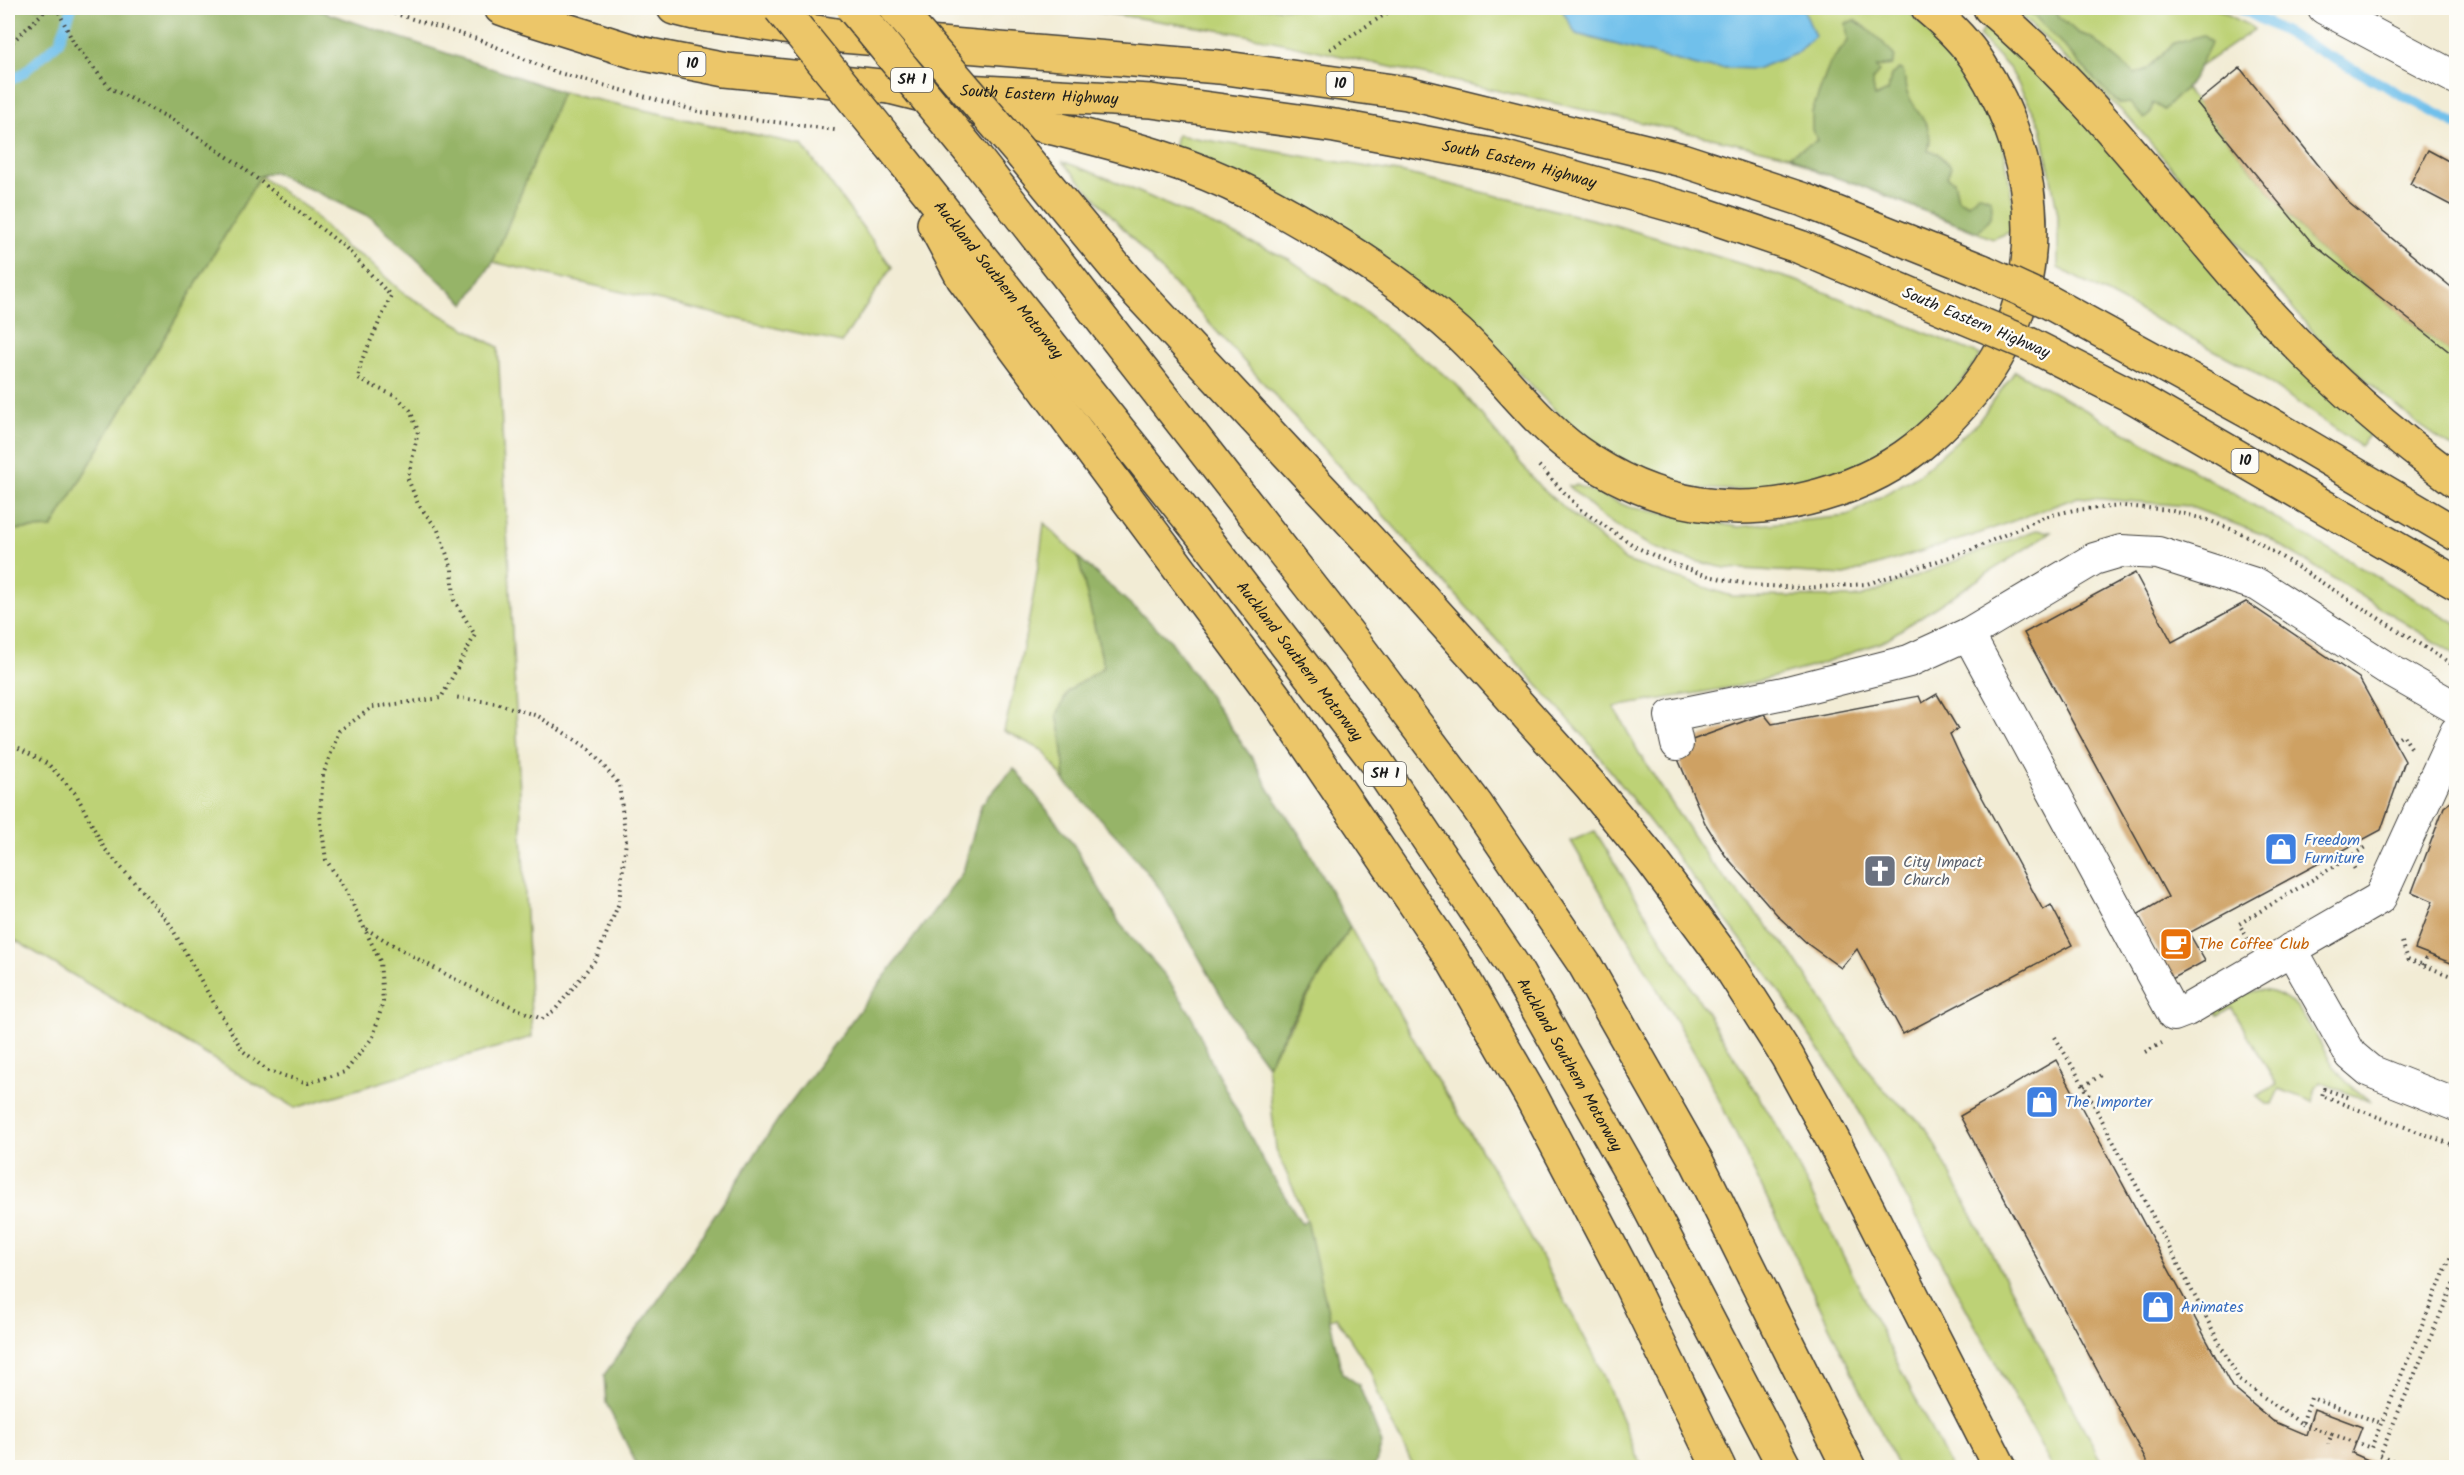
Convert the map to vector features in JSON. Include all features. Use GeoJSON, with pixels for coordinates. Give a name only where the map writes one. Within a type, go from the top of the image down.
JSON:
{"type":"FeatureCollection","features":[{"type":"Feature","properties":{"kind":"main road","name":"South Eastern Highway"},"geometry":{"type":"LineString","coordinates":[[501,8],[639,53],[726,70],[890,87],[1150,101],[1335,126],[1502,157],[1700,213],[1800,247],[2031,345],[2133,397],[2457,583]]}},
{"type":"Feature","properties":{"kind":"main road","name":"10"},"geometry":{"type":"LineString","coordinates":[[674,8],[842,36],[1173,63],[1407,93],[1682,160],[1804,200],[1982,271],[2047,301],[2251,413],[2457,534]]}},
{"type":"Feature","properties":{"kind":"main road","name":"Auckland Southern Motorway"},"geometry":{"type":"LineString","coordinates":[[780,8],[1208,542],[1382,770],[1515,968],[1635,1180],[1785,1467]]}},
{"type":"Feature","properties":{"kind":"main road","name":"SH 1"},"geometry":{"type":"LineString","coordinates":[[854,8],[971,152],[1361,651],[1477,806],[1585,965],[1698,1162],[1849,1467]]}},
{"type":"Feature","properties":{"kind":"main road"},"geometry":{"type":"LineString","coordinates":[[896,8],[1126,280],[1407,580],[1591,786],[1651,859],[1725,959],[1787,1056],[1834,1142],[2000,1467]]}},
{"type":"Feature","properties":{"kind":"main road"},"geometry":{"type":"LineString","coordinates":[[890,87],[1140,149],[1197,169],[1250,194],[1372,265],[1458,334],[1559,437],[1615,477],[1659,494],[1701,504],[1739,506],[1777,504],[1842,489],[1883,470],[1918,448],[1963,406],[1994,361],[2014,324],[2025,291],[2030,257],[2030,204],[2020,156],[2003,106],[1979,62],[1950,27],[1928,8]]}},
{"type":"Feature","properties":{"kind":"main road"},"geometry":{"type":"LineString","coordinates":[[1990,8],[2027,39],[2090,105],[2275,321],[2317,363],[2415,450],[2457,480]]}},
{"type":"Feature","properties":{"kind":"main road"},"geometry":{"type":"LineString","coordinates":[[890,144],[963,278],[1277,700],[1451,957],[1531,1096],[1619,1263],[1719,1467]]}},
{"type":"Feature","properties":{"kind":"street"},"geometry":{"type":"LineString","coordinates":[[2324,8],[2457,78]]}},
{"type":"Feature","properties":{"kind":"street"},"geometry":{"type":"LineString","coordinates":[[1677,744],[1671,716],[1784,693],[1909,661],[1968,634],[2094,559],[2121,551],[2158,553],[2258,585],[2391,671],[2457,708]]}},
{"type":"Feature","properties":{"kind":"street"},"geometry":{"type":"LineString","coordinates":[[1968,634],[2174,1015],[2187,1010],[2380,898],[2457,732]]}},
{"type":"Feature","properties":{"kind":"street"},"geometry":{"type":"LineString","coordinates":[[2291,948],[2351,1055],[2370,1071],[2457,1105]]}},
{"type":"Feature","properties":{"kind":"path"},"geometry":{"type":"LineString","coordinates":[[8,54],[8,46],[48,8]]}},
{"type":"Feature","properties":{"kind":"path"},"geometry":{"type":"LineString","coordinates":[[8,742],[48,764],[76,794],[104,848],[168,921],[243,1052],[268,1071],[308,1083],[345,1072],[374,1037],[383,1002],[380,961],[346,890],[326,860],[320,815],[323,775],[339,731],[373,707],[441,698],[475,635],[454,600],[452,569],[438,530],[418,504],[408,479],[418,431],[410,410],[397,397],[358,379],[361,362],[391,296],[346,248],[238,164],[173,120],[110,88],[74,44],[57,8]]}},
{"type":"Feature","properties":{"kind":"path"},"geometry":{"type":"LineString","coordinates":[[1288,76],[1395,8]]}},
{"type":"Feature","properties":{"kind":"path"},"geometry":{"type":"LineString","coordinates":[[365,929],[436,971],[501,1003],[542,1019],[555,1010],[596,959],[619,903],[626,841],[619,784],[588,748],[538,716],[496,703],[453,697]]}},
{"type":"Feature","properties":{"kind":"path"},"geometry":{"type":"LineString","coordinates":[[2253,946],[2239,924],[2358,852]]}},
{"type":"Feature","properties":{"kind":"path"},"geometry":{"type":"LineString","coordinates":[[2348,858],[2358,874]]}},
{"type":"Feature","properties":{"kind":"path"},"geometry":{"type":"LineString","coordinates":[[2402,942],[2408,959],[2457,978]]}},
{"type":"Feature","properties":{"kind":"path"},"geometry":{"type":"LineString","coordinates":[[2423,965],[2428,954]]}},
{"type":"Feature","properties":{"kind":"path"},"geometry":{"type":"LineString","coordinates":[[2055,1037],[2084,1086],[2239,1380],[2302,1424],[2371,1448],[2457,1244]]}},
{"type":"Feature","properties":{"kind":"path"},"geometry":{"type":"LineString","coordinates":[[2145,1052],[2162,1043]]}},
{"type":"Feature","properties":{"kind":"path"},"geometry":{"type":"LineString","coordinates":[[2084,1086],[2104,1073]]}},
{"type":"Feature","properties":{"kind":"path"},"geometry":{"type":"LineString","coordinates":[[2324,1089],[2322,1096],[2457,1146]]}},
{"type":"Feature","properties":{"kind":"path"},"geometry":{"type":"LineString","coordinates":[[2409,1467],[2380,1455],[2457,1278]]}},
{"type":"Feature","properties":{"kind":"path"},"geometry":{"type":"LineString","coordinates":[[2302,1424],[2311,1398],[2381,1424]]}},
{"type":"Feature","properties":{"kind":"path"},"geometry":{"type":"LineString","coordinates":[[2328,1444],[2332,1434]]}},
{"type":"Feature","properties":{"kind":"green space"},"geometry":{"type":"Polygon","coordinates":[[[8,8],[312,8],[562,92],[493,262],[465,304],[372,218],[273,172],[260,176],[52,528],[8,530],[8,8]]]}},
{"type":"Feature","properties":{"kind":"green space"},"geometry":{"type":"Polygon","coordinates":[[[1073,8],[1905,8],[1959,59],[2002,136],[2017,229],[1993,239],[1857,184],[1818,172],[1788,155],[1237,33],[1073,8]]]}},
{"type":"Feature","properties":{"kind":"green space"},"geometry":{"type":"Polygon","coordinates":[[[2013,8],[2216,8],[2255,29],[2179,81],[2313,244],[2456,357],[2456,450],[2415,422],[2321,341],[2130,119],[2013,8]]]}},
{"type":"Feature","properties":{"kind":"green space"},"geometry":{"type":"Polygon","coordinates":[[[2025,8],[2053,8],[2058,16],[2078,33],[2090,37],[2135,74],[2147,69],[2174,43],[2203,35],[2211,43],[2192,81],[2164,110],[2153,103],[2150,114],[2144,119],[2130,103],[2120,104],[2108,93],[2050,31],[2025,8]]]}},
{"type":"Feature","properties":{"kind":"green space"},"geometry":{"type":"Polygon","coordinates":[[[1855,20],[1882,42],[1895,57],[1892,65],[1876,67],[1879,72],[1872,80],[1875,97],[1888,91],[1891,75],[1899,69],[1903,71],[1908,95],[1928,127],[1930,142],[1928,151],[1937,153],[1951,167],[1947,177],[1954,181],[1958,199],[1968,204],[1978,194],[1991,199],[1990,218],[1977,232],[1857,184],[1818,172],[1789,155],[1818,140],[1812,130],[1812,112],[1830,63],[1848,41],[1846,23],[1855,20]]]}},
{"type":"Feature","properties":{"kind":"green space"},"geometry":{"type":"Polygon","coordinates":[[[1986,25],[2011,40],[2373,431],[2360,446],[2248,368],[2058,268],[2058,215],[2041,126],[2010,69],[1979,36],[1986,25]]]}},
{"type":"Feature","properties":{"kind":"green space"},"geometry":{"type":"Polygon","coordinates":[[[562,92],[802,145],[892,267],[841,343],[493,262],[562,92]]]}},
{"type":"Feature","properties":{"kind":"green space"},"geometry":{"type":"Polygon","coordinates":[[[1177,135],[1404,173],[1611,224],[1797,281],[1981,355],[1938,415],[1877,458],[1791,491],[1692,489],[1591,447],[1495,349],[1174,149],[1177,135]]]}},
{"type":"Feature","properties":{"kind":"green space"},"geometry":{"type":"Polygon","coordinates":[[[1062,161],[1112,180],[1289,259],[1370,316],[1457,385],[1540,487],[1626,561],[1731,596],[1861,597],[2036,530],[2051,532],[1882,642],[1808,668],[1739,686],[1614,707],[1639,753],[1710,862],[1789,950],[1877,1083],[1926,1128],[2104,1467],[2052,1467],[1852,1098],[1766,972],[1582,734],[1062,161]]]}},
{"type":"Feature","properties":{"kind":"green space"},"geometry":{"type":"Polygon","coordinates":[[[260,176],[308,209],[346,248],[365,258],[404,294],[498,347],[532,1037],[295,1108],[8,936],[8,530],[52,528],[260,176]]]}},
{"type":"Feature","properties":{"kind":"green space"},"geometry":{"type":"Polygon","coordinates":[[[2015,371],[2174,459],[2456,623],[2456,655],[2264,535],[2188,506],[2078,497],[1975,535],[1845,575],[1725,568],[1682,558],[1652,547],[1604,519],[1569,486],[1577,485],[1629,507],[1738,527],[1847,516],[1918,475],[1978,422],[2015,371]]]}},
{"type":"Feature","properties":{"kind":"green space"},"geometry":{"type":"Polygon","coordinates":[[[1044,523],[1078,557],[1104,667],[1068,691],[1057,715],[1062,739],[1065,782],[1044,751],[1004,731],[1037,576],[1044,523]]]}},
{"type":"Feature","properties":{"kind":"green space"},"geometry":{"type":"Polygon","coordinates":[[[1078,557],[1171,641],[1254,761],[1270,791],[1300,835],[1350,927],[1267,1065],[1241,1030],[1158,886],[1123,843],[1065,782],[1062,739],[1057,715],[1068,691],[1104,667],[1078,557]]]}},
{"type":"Feature","properties":{"kind":"green space"},"geometry":{"type":"Polygon","coordinates":[[[1014,768],[1072,842],[1120,924],[1165,975],[1191,1014],[1212,1063],[1266,1166],[1302,1224],[1307,1220],[1342,1373],[1359,1385],[1382,1444],[1375,1465],[1370,1468],[638,1467],[606,1403],[604,1375],[667,1288],[781,1115],[963,872],[981,805],[1014,768]]]}},
{"type":"Feature","properties":{"kind":"green space"},"geometry":{"type":"Polygon","coordinates":[[[1595,831],[1781,1133],[1950,1467],[1898,1467],[1705,1071],[1571,841],[1595,831]]]}},
{"type":"Feature","properties":{"kind":"green space"},"geometry":{"type":"Polygon","coordinates":[[[1350,927],[1433,1073],[1502,1184],[1597,1361],[1642,1467],[1414,1467],[1383,1407],[1370,1370],[1336,1317],[1328,1320],[1307,1220],[1276,1149],[1267,1065],[1350,927]]]}},
{"type":"Feature","properties":{"kind":"green space"},"geometry":{"type":"Polygon","coordinates":[[[2259,990],[2276,993],[2289,1000],[2300,1011],[2333,1066],[2346,1081],[2371,1102],[2320,1082],[2315,1090],[2313,1102],[2279,1089],[2272,1104],[2266,1104],[2256,1096],[2277,1085],[2232,1008],[2218,1016],[2214,1011],[2247,993],[2259,990]]]}},
{"type":"Feature","properties":{"kind":"water"},"geometry":{"type":"Polygon","coordinates":[[[1561,8],[1803,8],[1815,36],[1795,54],[1756,69],[1701,67],[1576,34],[1561,8]]]}},
{"type":"Feature","properties":{"kind":"building"},"geometry":{"type":"Polygon","coordinates":[[[2240,68],[2349,203],[2456,291],[2456,357],[2313,244],[2197,103],[2240,68]]]}},
{"type":"Feature","properties":{"kind":"building"},"geometry":{"type":"Polygon","coordinates":[[[2428,150],[2456,165],[2456,208],[2410,184],[2428,150]]]}},
{"type":"Feature","properties":{"kind":"building"},"geometry":{"type":"Polygon","coordinates":[[[2135,573],[2172,642],[2246,602],[2359,678],[2405,761],[2381,830],[2189,933],[2205,961],[2172,979],[2137,915],[2168,897],[2024,633],[2135,573]]]}},
{"type":"Feature","properties":{"kind":"building","name":"City Impact Church"},"geometry":{"type":"Polygon","coordinates":[[[1937,694],[1958,729],[1950,734],[1961,758],[2043,910],[2051,905],[2072,945],[1903,1034],[1857,949],[1841,968],[1809,945],[1780,918],[1725,855],[1705,823],[1673,747],[1764,714],[1772,724],[1919,696],[1922,703],[1937,694]]]}},
{"type":"Feature","properties":{"kind":"building"},"geometry":{"type":"Polygon","coordinates":[[[2456,798],[2456,965],[2415,949],[2433,901],[2412,892],[2444,807],[2456,798]]]}},
{"type":"Feature","properties":{"kind":"building"},"geometry":{"type":"Polygon","coordinates":[[[2056,1060],[2232,1387],[2273,1421],[2306,1435],[2314,1409],[2362,1427],[2352,1453],[2386,1468],[2150,1468],[1960,1116],[2056,1060]]]}},
{"type":"Feature","properties":{"kind":"waterway"},"geometry":{"type":"LineString","coordinates":[[8,82],[22,74],[59,42],[72,8]]}},
{"type":"Feature","properties":{"kind":"waterway"},"geometry":{"type":"LineString","coordinates":[[2240,8],[2456,124]]}},
{"type":"Feature","properties":{"kind":"place","name":"Freedom Furniture"},"geometry":{"type":"Point","coordinates":[2281,849]}},
{"type":"Feature","properties":{"kind":"place","name":"City Impact Church"},"geometry":{"type":"Point","coordinates":[1880,871]}},
{"type":"Feature","properties":{"kind":"place","name":"The Coffee Club"},"geometry":{"type":"Point","coordinates":[2176,944]}},
{"type":"Feature","properties":{"kind":"place","name":"The Importer"},"geometry":{"type":"Point","coordinates":[2042,1102]}},
{"type":"Feature","properties":{"kind":"place","name":"Animates"},"geometry":{"type":"Point","coordinates":[2158,1307]}}]}
